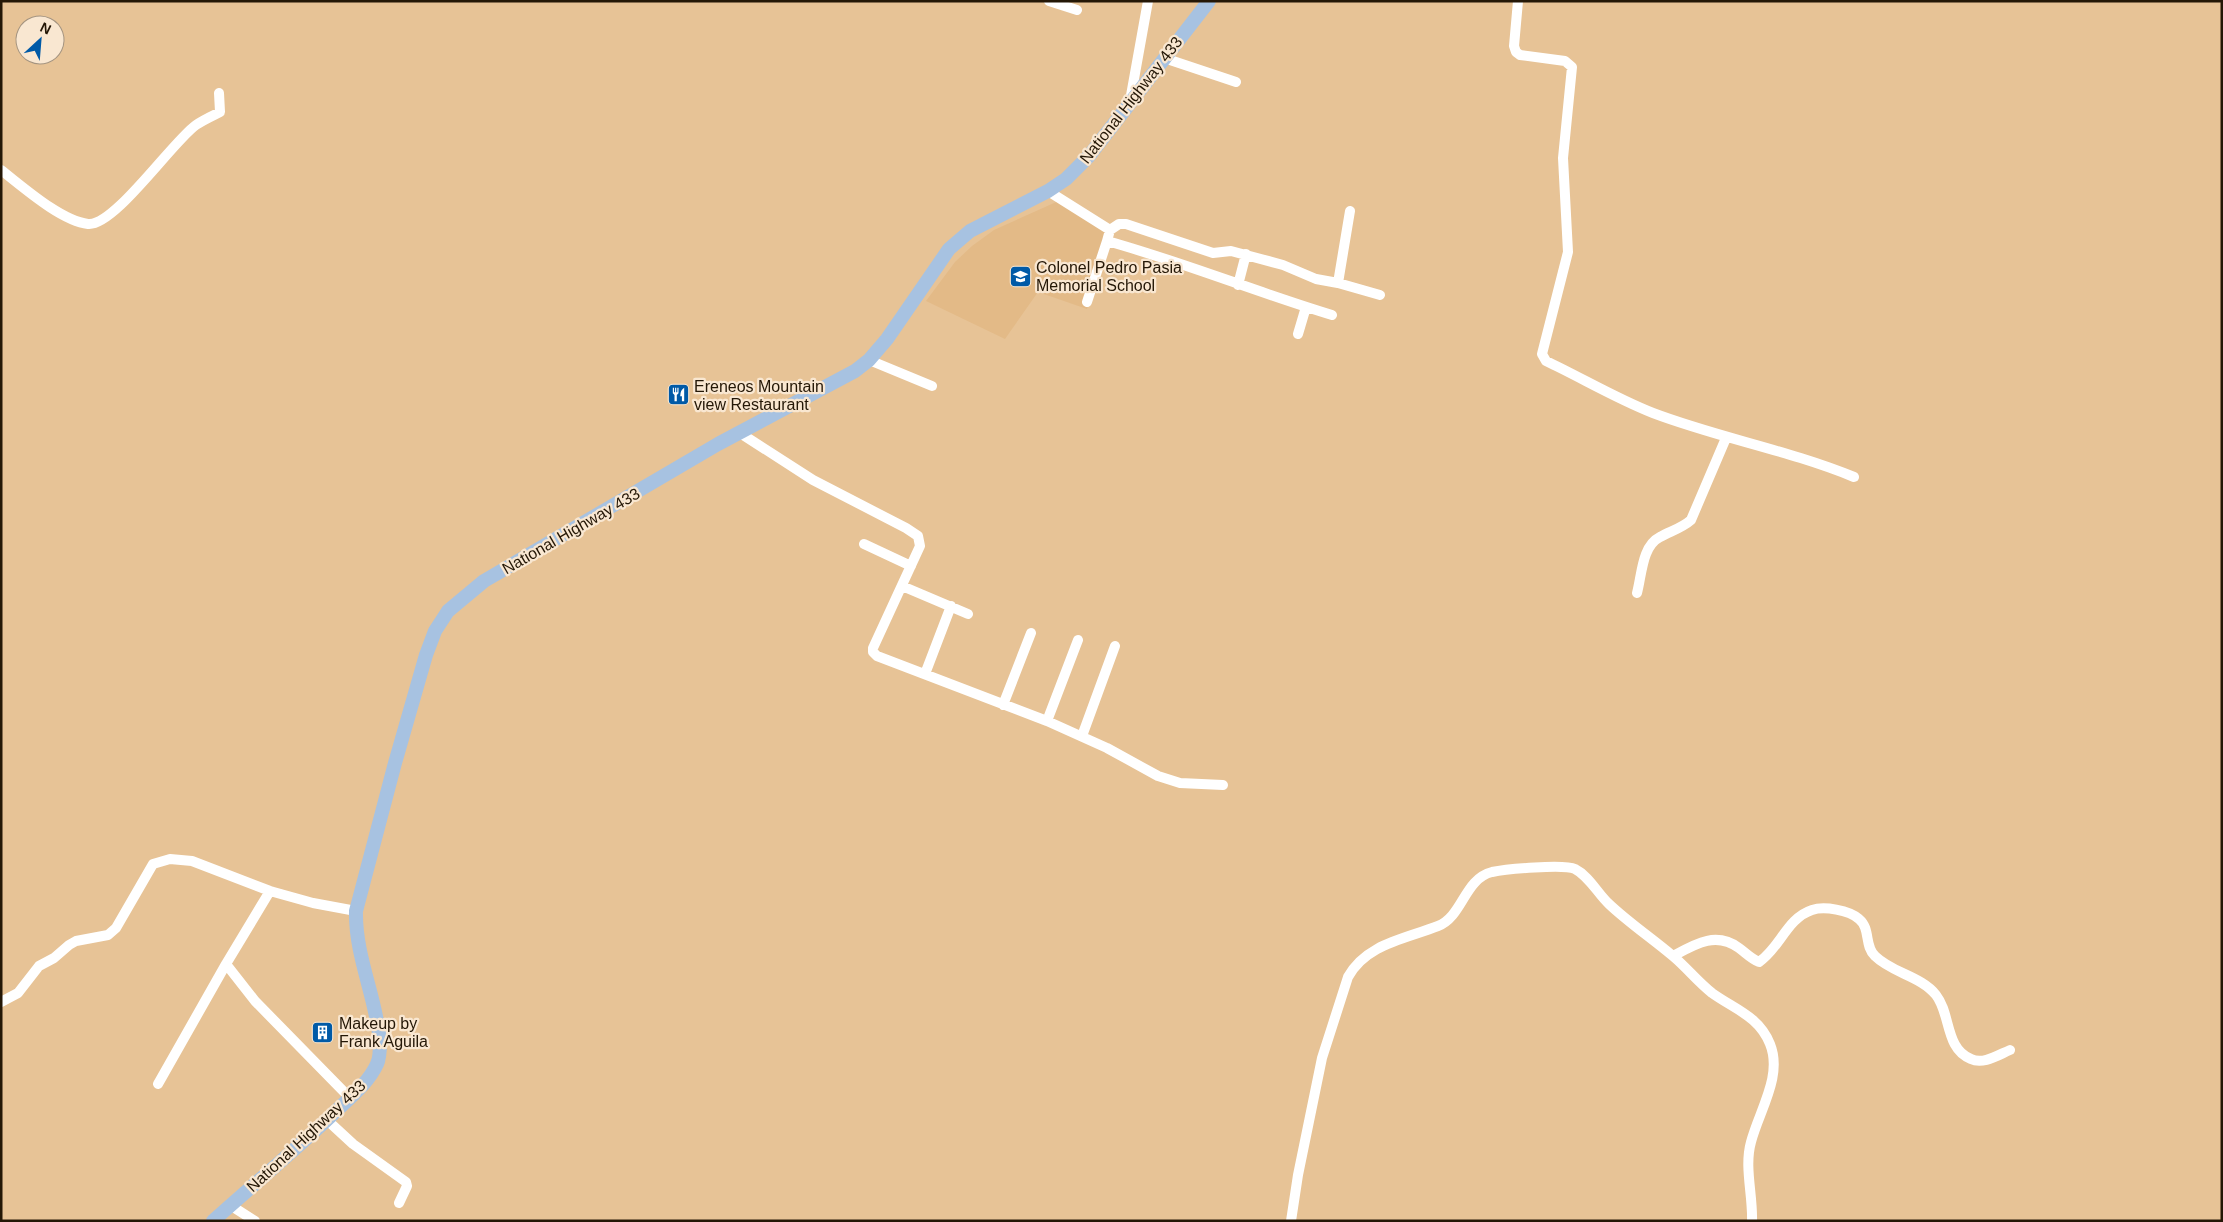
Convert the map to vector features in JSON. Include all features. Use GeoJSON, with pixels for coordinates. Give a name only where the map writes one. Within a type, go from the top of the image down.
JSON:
{"type":"FeatureCollection","features":[{"type":"Feature","properties":{"kind":"main road","name":"National Highway 433"},"geometry":{"type":"LineString","coordinates":[[213,1221],[301,1145],[350,1098],[368,1079],[378,1062],[380,1043],[377,1018],[356,933],[356,911],[394,763],[426,655],[435,631],[448,611],[484,581],[740,433],[842,379],[868,360],[887,339],[949,249],[970,231],[1048,191],[1066,178],[1089,156],[1209,1]]}},
{"type":"Feature","properties":{"kind":"street"},"geometry":{"type":"LineString","coordinates":[[1049,1],[1077,10]]}},
{"type":"Feature","properties":{"kind":"street"},"geometry":{"type":"LineString","coordinates":[[1130,105],[1148,1]]}},
{"type":"Feature","properties":{"kind":"street"},"geometry":{"type":"LineString","coordinates":[[1518,1],[1514,46],[1516,52],[1520,55],[1565,61],[1572,67],[1563,158],[1568,252],[1542,354],[1543,358],[1652,412],[1726,438],[1818,462],[1854,477]]}},
{"type":"Feature","properties":{"kind":"street"},"geometry":{"type":"LineString","coordinates":[[1164,58],[1236,82]]}},
{"type":"Feature","properties":{"kind":"street"},"geometry":{"type":"LineString","coordinates":[[1,170],[34,197],[75,221],[90,224],[102,221],[130,195],[196,125],[220,112],[219,93]]}},
{"type":"Feature","properties":{"kind":"street"},"geometry":{"type":"LineString","coordinates":[[1048,191],[1110,230]]}},
{"type":"Feature","properties":{"kind":"street"},"geometry":{"type":"LineString","coordinates":[[1338,284],[1350,211]]}},
{"type":"Feature","properties":{"kind":"street"},"geometry":{"type":"LineString","coordinates":[[1087,302],[1110,230],[1119,224],[1126,224],[1213,254],[1231,251],[1246,254],[1283,265],[1316,279],[1380,295]]}},
{"type":"Feature","properties":{"kind":"street"},"geometry":{"type":"LineString","coordinates":[[1107,241],[1162,256],[1238,285],[1332,315]]}},
{"type":"Feature","properties":{"kind":"street"},"geometry":{"type":"LineString","coordinates":[[1238,285],[1246,254]]}},
{"type":"Feature","properties":{"kind":"street"},"geometry":{"type":"LineString","coordinates":[[1298,334],[1306,307]]}},
{"type":"Feature","properties":{"kind":"street"},"geometry":{"type":"LineString","coordinates":[[868,360],[932,386]]}},
{"type":"Feature","properties":{"kind":"street"},"geometry":{"type":"LineString","coordinates":[[740,433],[813,480],[918,536],[920,546],[876,639],[873,652],[877,656],[1047,721],[1082,736],[1158,776],[1180,783],[1223,785]]}},
{"type":"Feature","properties":{"kind":"street"},"geometry":{"type":"LineString","coordinates":[[1637,592],[1647,548],[1652,542],[1691,520],[1726,438]]}},
{"type":"Feature","properties":{"kind":"street"},"geometry":{"type":"LineString","coordinates":[[864,544],[911,566]]}},
{"type":"Feature","properties":{"kind":"street"},"geometry":{"type":"LineString","coordinates":[[902,586],[968,614]]}},
{"type":"Feature","properties":{"kind":"street"},"geometry":{"type":"LineString","coordinates":[[925,674],[951,606]]}},
{"type":"Feature","properties":{"kind":"street"},"geometry":{"type":"LineString","coordinates":[[1004,704],[1031,633]]}},
{"type":"Feature","properties":{"kind":"street"},"geometry":{"type":"LineString","coordinates":[[1047,721],[1078,640]]}},
{"type":"Feature","properties":{"kind":"street"},"geometry":{"type":"LineString","coordinates":[[1082,736],[1115,646]]}},
{"type":"Feature","properties":{"kind":"street"},"geometry":{"type":"LineString","coordinates":[[1,1002],[18,993],[39,966],[54,958],[69,945],[76,941],[108,935],[116,928],[153,864],[170,859],[192,861],[270,891],[313,903],[356,911]]}},
{"type":"Feature","properties":{"kind":"street"},"geometry":{"type":"LineString","coordinates":[[1291,1221],[1298,1175],[1322,1058],[1348,977],[1354,965],[1364,956],[1397,939],[1445,922],[1474,882],[1482,876],[1514,869],[1566,866],[1576,870],[1610,905],[1673,956],[1694,978],[1712,993],[1751,1016],[1763,1029],[1771,1045],[1774,1057],[1774,1071],[1750,1143],[1752,1221]]}},
{"type":"Feature","properties":{"kind":"street"},"geometry":{"type":"LineString","coordinates":[[158,1084],[270,891]]}},
{"type":"Feature","properties":{"kind":"street"},"geometry":{"type":"LineString","coordinates":[[1673,956],[1698,942],[1713,939],[1731,944],[1759,962],[1768,956],[1790,925],[1801,915],[1814,909],[1828,909],[1847,913],[1860,919],[1867,932],[1867,945],[1874,956],[1925,985],[1935,994],[1944,1008],[1955,1046],[1971,1060],[1982,1061],[2010,1050]]}},
{"type":"Feature","properties":{"kind":"street"},"geometry":{"type":"LineString","coordinates":[[226,964],[255,1001],[350,1098]]}},
{"type":"Feature","properties":{"kind":"street"},"geometry":{"type":"LineString","coordinates":[[326,1120],[353,1144],[406,1182],[407,1186],[399,1203]]}},
{"type":"Feature","properties":{"kind":"street"},"geometry":{"type":"LineString","coordinates":[[230,1205],[255,1221]]}},
{"type":"Feature","properties":{"kind":"shaded area","name":"Colonel Pedro Pasia Memorial School"},"geometry":{"type":"Polygon","coordinates":[[[1063,199],[1110,230],[1087,309],[1038,292],[1005,339],[926,301],[955,262],[972,246],[994,230],[1063,199]]]}},
{"type":"Feature","properties":{"kind":"place","name":"Colonel Pedro Pasia Memorial School"},"geometry":{"type":"Point","coordinates":[1020,276]}},
{"type":"Feature","properties":{"kind":"place","name":"Ereneos Mountain view Restaurant"},"geometry":{"type":"Point","coordinates":[678,395]}},
{"type":"Feature","properties":{"kind":"place","name":"Makeup by Frank Aguila"},"geometry":{"type":"Point","coordinates":[323,1032]}}]}
